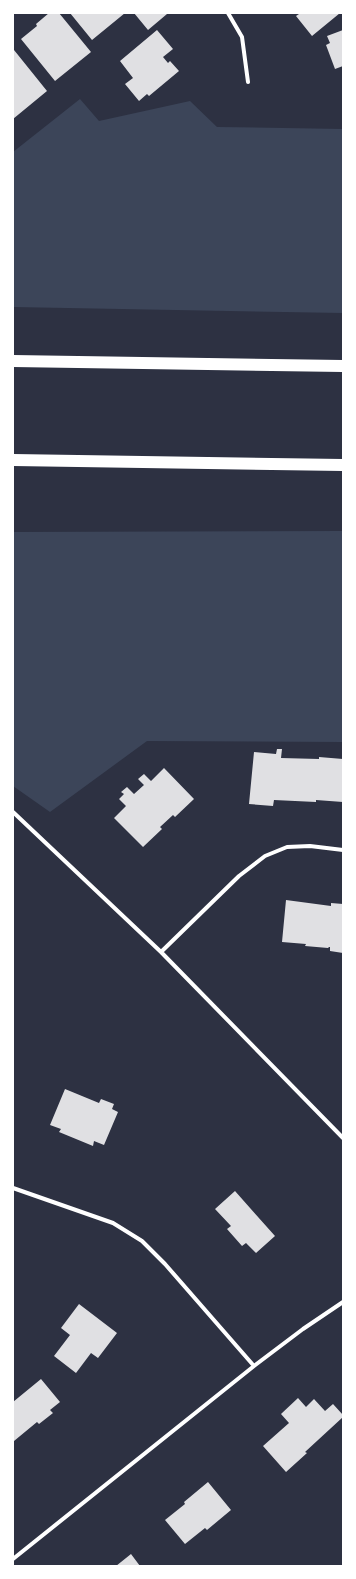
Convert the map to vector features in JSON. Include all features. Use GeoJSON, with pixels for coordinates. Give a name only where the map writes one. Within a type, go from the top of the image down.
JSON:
{"type":"FeatureCollection","features":[{"type":"Feature","properties":{"kind":"highway"},"geometry":{"type":"LineString","coordinates":[[13,361],[343,366]]}},
{"type":"Feature","properties":{"kind":"highway"},"geometry":{"type":"LineString","coordinates":[[13,460],[343,465]]}},
{"type":"Feature","properties":{"kind":"street"},"geometry":{"type":"LineString","coordinates":[[228,13],[242,37],[248,82]]}},
{"type":"Feature","properties":{"kind":"street"},"geometry":{"type":"LineString","coordinates":[[13,812],[161,952],[343,1138]]}},
{"type":"Feature","properties":{"kind":"street"},"geometry":{"type":"LineString","coordinates":[[161,952],[239,876],[265,856],[287,848],[310,846],[343,850]]}},
{"type":"Feature","properties":{"kind":"street"},"geometry":{"type":"LineString","coordinates":[[13,1188],[113,1223],[142,1241],[165,1264],[254,1366]]}},
{"type":"Feature","properties":{"kind":"street"},"geometry":{"type":"LineString","coordinates":[[13,1559],[254,1366],[303,1329],[343,1302]]}},
{"type":"Feature","properties":{"kind":"shaded area"},"geometry":{"type":"Polygon","coordinates":[[[80,99],[99,121],[190,101],[217,127],[343,129],[343,313],[13,307],[13,152],[80,99]]]}},
{"type":"Feature","properties":{"kind":"shaded area"},"geometry":{"type":"Polygon","coordinates":[[[343,531],[343,742],[147,741],[50,812],[13,786],[13,532],[343,531]]]}},
{"type":"Feature","properties":{"kind":"building"},"geometry":{"type":"Polygon","coordinates":[[[49,13],[59,13],[91,52],[55,81],[21,39],[37,26],[36,24],[49,13]]]}},
{"type":"Feature","properties":{"kind":"building"},"geometry":{"type":"Polygon","coordinates":[[[70,13],[125,13],[92,40],[70,13]]]}},
{"type":"Feature","properties":{"kind":"building"},"geometry":{"type":"Polygon","coordinates":[[[134,13],[167,13],[167,14],[148,30],[134,13]]]}},
{"type":"Feature","properties":{"kind":"building"},"geometry":{"type":"Polygon","coordinates":[[[298,13],[340,13],[312,36],[296,16],[299,14],[298,13]]]}},
{"type":"Feature","properties":{"kind":"building"},"geometry":{"type":"Polygon","coordinates":[[[157,30],[173,49],[163,57],[168,63],[170,61],[179,71],[149,96],[147,94],[139,101],[125,84],[133,78],[120,61],[157,30]]]}},
{"type":"Feature","properties":{"kind":"building"},"geometry":{"type":"Polygon","coordinates":[[[343,30],[343,66],[335,69],[326,45],[330,43],[327,36],[343,30]]]}},
{"type":"Feature","properties":{"kind":"building"},"geometry":{"type":"Polygon","coordinates":[[[14,50],[47,91],[13,119],[13,51],[14,50]]]}},
{"type":"Feature","properties":{"kind":"building"},"geometry":{"type":"Polygon","coordinates":[[[277,749],[282,749],[281,758],[319,759],[319,757],[343,759],[343,802],[316,800],[316,802],[274,800],[273,806],[249,804],[254,752],[276,754],[277,749]]]}},
{"type":"Feature","properties":{"kind":"building"},"geometry":{"type":"Polygon","coordinates":[[[164,768],[194,799],[175,817],[173,815],[160,827],[162,829],[143,847],[114,818],[126,806],[119,799],[124,794],[121,792],[127,787],[134,794],[144,785],[138,779],[144,774],[151,781],[164,768]]]}},
{"type":"Feature","properties":{"kind":"building"},"geometry":{"type":"Polygon","coordinates":[[[286,900],[331,906],[331,903],[343,904],[343,953],[330,951],[330,947],[305,946],[306,944],[282,942],[286,900]]]}},
{"type":"Feature","properties":{"kind":"building"},"geometry":{"type":"Polygon","coordinates":[[[65,1089],[99,1103],[101,1099],[114,1104],[112,1109],[118,1112],[104,1145],[94,1141],[93,1146],[59,1132],[61,1129],[50,1125],[65,1089]]]}},
{"type":"Feature","properties":{"kind":"building"},"geometry":{"type":"Polygon","coordinates":[[[235,1191],[275,1236],[256,1253],[246,1243],[242,1246],[227,1229],[231,1226],[215,1209],[235,1191]]]}},
{"type":"Feature","properties":{"kind":"building"},"geometry":{"type":"Polygon","coordinates":[[[79,1304],[117,1333],[98,1358],[91,1353],[76,1373],[54,1356],[70,1335],[61,1328],[79,1304]]]}},
{"type":"Feature","properties":{"kind":"building"},"geometry":{"type":"Polygon","coordinates":[[[41,1379],[60,1402],[50,1410],[53,1413],[39,1424],[37,1422],[14,1441],[13,1402],[41,1379]]]}},
{"type":"Feature","properties":{"kind":"building"},"geometry":{"type":"Polygon","coordinates":[[[298,1398],[306,1407],[314,1399],[325,1411],[333,1404],[343,1415],[343,1417],[286,1472],[263,1446],[289,1423],[281,1414],[298,1398]]]}},
{"type":"Feature","properties":{"kind":"building"},"geometry":{"type":"Polygon","coordinates":[[[208,1482],[231,1510],[207,1530],[205,1528],[185,1544],[165,1520],[185,1504],[184,1502],[208,1482]]]}},
{"type":"Feature","properties":{"kind":"building"},"geometry":{"type":"Polygon","coordinates":[[[131,1554],[140,1566],[116,1566],[131,1554]]]}}]}
